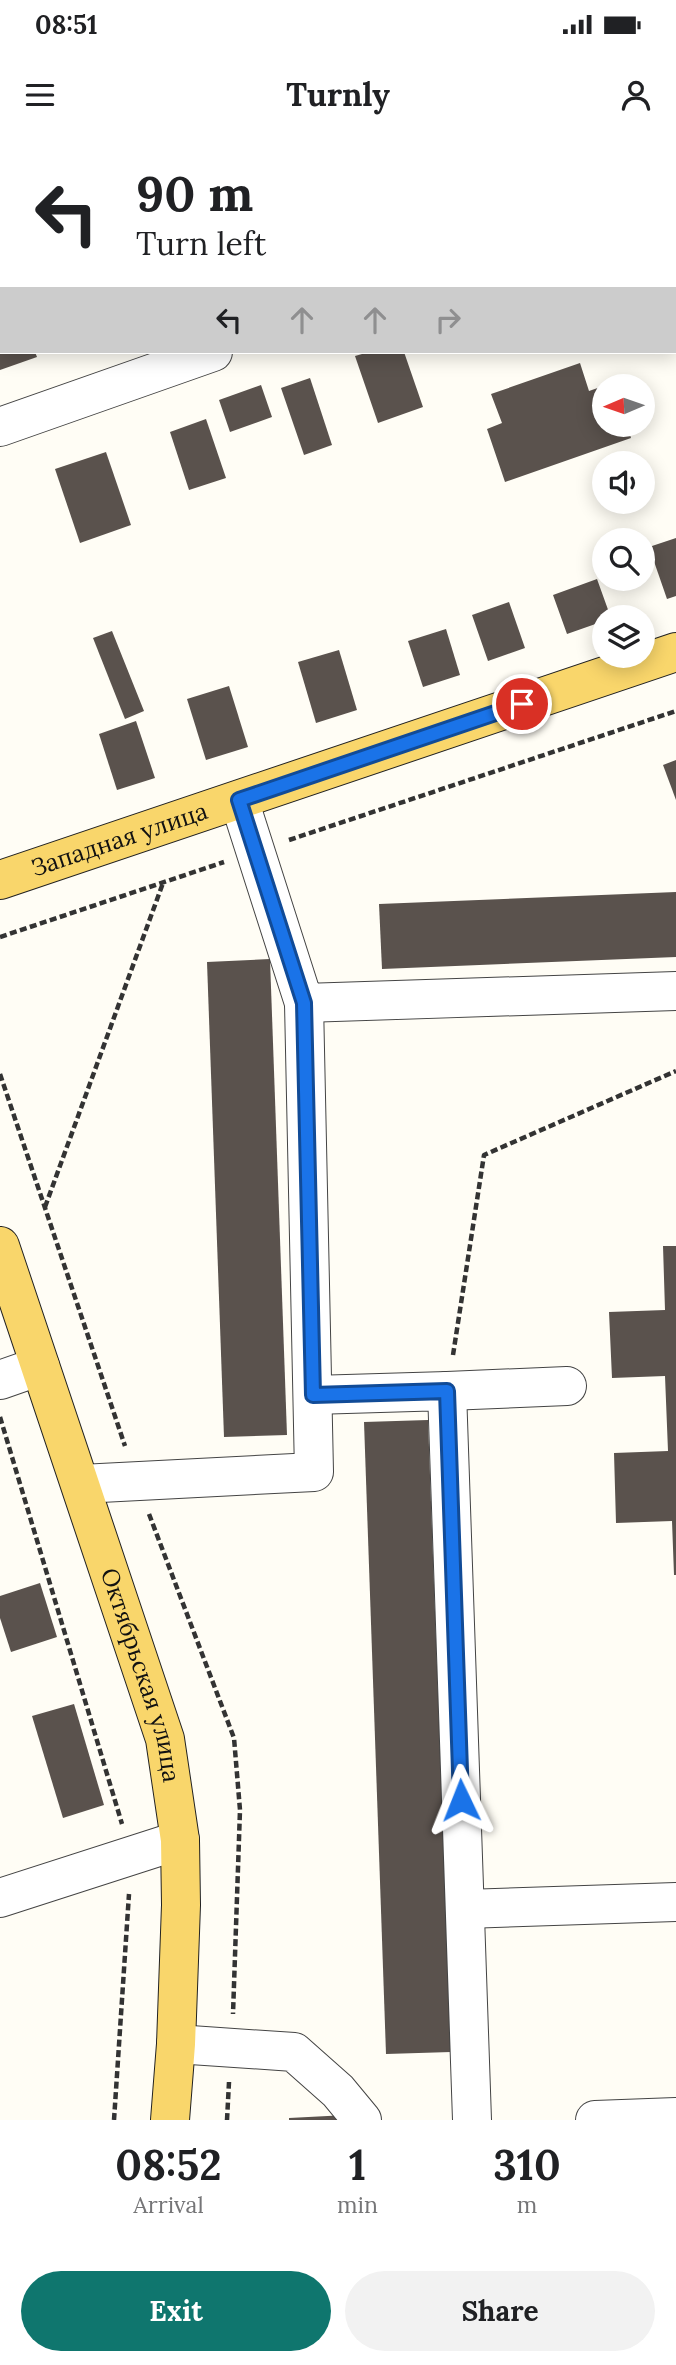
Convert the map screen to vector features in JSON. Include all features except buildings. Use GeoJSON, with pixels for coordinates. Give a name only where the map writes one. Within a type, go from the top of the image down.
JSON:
{"type":"FeatureCollection","features":[{"type":"Feature","properties":{"kind":"main road","name":"Западная улица"},"geometry":{"type":"LineString","coordinates":[[0,880],[676,652]]}},
{"type":"Feature","properties":{"kind":"main road","name":"Октябрьская улица"},"geometry":{"type":"LineString","coordinates":[[0,1245],[166,1739],[180,1840],[181,1905],[176,2044],[170,2120]]}},
{"type":"Feature","properties":{"kind":"street"},"geometry":{"type":"LineString","coordinates":[[0,427],[207,354]]}},
{"type":"Feature","properties":{"kind":"street"},"geometry":{"type":"LineString","coordinates":[[81,1484],[314,1472],[304,1003],[239,800]]}},
{"type":"Feature","properties":{"kind":"street"},"geometry":{"type":"LineString","coordinates":[[304,1003],[676,991]]}},
{"type":"Feature","properties":{"kind":"street"},"geometry":{"type":"LineString","coordinates":[[0,1380],[40,1366]]}},
{"type":"Feature","properties":{"kind":"street"},"geometry":{"type":"LineString","coordinates":[[313,1395],[567,1386]]}},
{"type":"Feature","properties":{"kind":"street"},"geometry":{"type":"LineString","coordinates":[[447,1391],[472,2120]]}},
{"type":"Feature","properties":{"kind":"street"},"geometry":{"type":"LineString","coordinates":[[0,1898],[180,1840]]}},
{"type":"Feature","properties":{"kind":"street"},"geometry":{"type":"LineString","coordinates":[[465,1909],[676,1902]]}},
{"type":"Feature","properties":{"kind":"street"},"geometry":{"type":"LineString","coordinates":[[176,2044],[294,2052],[338,2091],[362,2120]]}},
{"type":"Feature","properties":{"kind":"street"},"geometry":{"type":"LineString","coordinates":[[595,2120],[676,2117]]}},
{"type":"Feature","properties":{"kind":"path"},"geometry":{"type":"LineString","coordinates":[[0,937],[676,710]]}},
{"type":"Feature","properties":{"kind":"path"},"geometry":{"type":"LineString","coordinates":[[45,1208],[163,882]]}},
{"type":"Feature","properties":{"kind":"path"},"geometry":{"type":"LineString","coordinates":[[447,1391],[484,1155],[676,1071]]}},
{"type":"Feature","properties":{"kind":"path"},"geometry":{"type":"LineString","coordinates":[[0,1074],[137,1482],[234,1738],[240,1810],[227,2120]]}},
{"type":"Feature","properties":{"kind":"path"},"geometry":{"type":"LineString","coordinates":[[0,1417],[132,1856],[114,2120]]}},
{"type":"Feature","properties":{"kind":"route"},"geometry":{"type":"LineString","coordinates":[[461,1800],[447,1391],[313,1395],[304,1003],[239,800],[522,704]]}}]}
